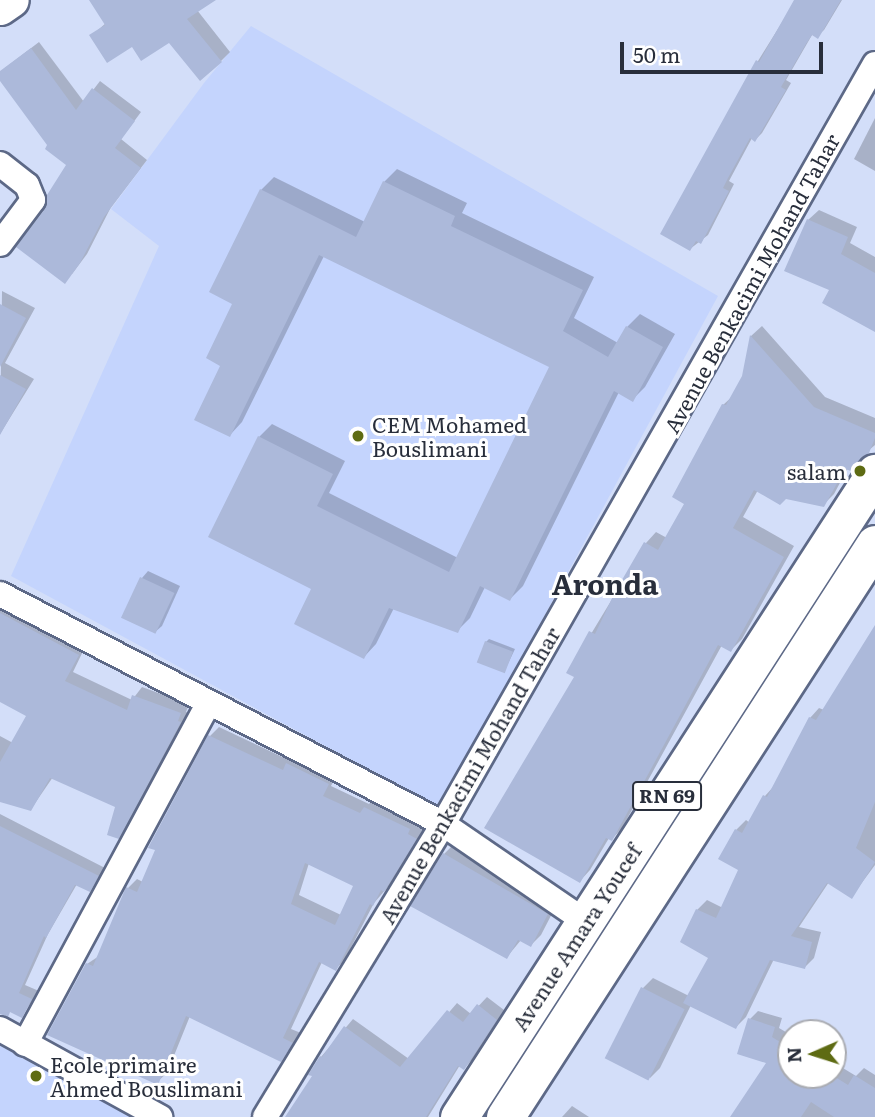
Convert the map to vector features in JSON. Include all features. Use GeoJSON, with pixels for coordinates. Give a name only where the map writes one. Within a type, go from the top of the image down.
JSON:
{"type":"FeatureCollection","features":[{"type":"Feature","properties":{"kind":"main road","name":"Avenue Amara Youcef"},"geometry":{"type":"LineString","coordinates":[[458,1117],[875,473]]}},
{"type":"Feature","properties":{"kind":"main road","name":"Avenue Amara Youcef"},"geometry":{"type":"LineString","coordinates":[[505,1117],[875,544]]}},
{"type":"Feature","properties":{"kind":"main road"},"geometry":{"type":"LineString","coordinates":[[586,922],[618,943]]}},
{"type":"Feature","properties":{"kind":"street"},"geometry":{"type":"LineString","coordinates":[[0,8],[12,0]]}},
{"type":"Feature","properties":{"kind":"street","name":"Avenue Benkacimi Mohand Tahar"},"geometry":{"type":"LineString","coordinates":[[265,1117],[443,824],[875,64]]}},
{"type":"Feature","properties":{"kind":"street"},"geometry":{"type":"LineString","coordinates":[[0,164],[27,185],[33,200],[0,244]]}},
{"type":"Feature","properties":{"kind":"street"},"geometry":{"type":"LineString","coordinates":[[0,594],[443,824],[586,922]]}},
{"type":"Feature","properties":{"kind":"street"},"geometry":{"type":"LineString","coordinates":[[25,1044],[208,704]]}},
{"type":"Feature","properties":{"kind":"street"},"geometry":{"type":"LineString","coordinates":[[0,1029],[160,1117]]}},
{"type":"Feature","properties":{"kind":"shaded area","name":"CEM Mohamed Bouslimani"},"geometry":{"type":"Polygon","coordinates":[[[251,26],[718,296],[440,808],[11,576],[159,246],[111,209],[204,83],[251,26]]]}},
{"type":"Feature","properties":{"kind":"shaded area","name":"Ecole primaire Ahmed Bouslimani"},"geometry":{"type":"Polygon","coordinates":[[[0,1036],[143,1117],[0,1117],[0,1036]]]}},
{"type":"Feature","properties":{"kind":"building"},"geometry":{"type":"Polygon","coordinates":[[[89,0],[216,0],[187,19],[222,62],[200,81],[169,43],[141,61],[132,47],[107,63],[89,35],[105,25],[89,0]]]}},
{"type":"Feature","properties":{"kind":"building"},"geometry":{"type":"Polygon","coordinates":[[[794,0],[841,0],[818,39],[812,35],[806,44],[781,87],[786,90],[755,142],[750,138],[728,178],[723,188],[729,191],[701,244],[696,241],[690,251],[660,234],[756,60],[759,62],[794,0]]]}},
{"type":"Feature","properties":{"kind":"building"},"geometry":{"type":"Polygon","coordinates":[[[31,48],[76,110],[92,88],[135,121],[115,148],[141,168],[104,217],[80,263],[65,284],[16,247],[45,209],[47,195],[66,165],[45,149],[47,145],[0,81],[0,71],[31,48]]]}},
{"type":"Feature","properties":{"kind":"building"},"geometry":{"type":"Polygon","coordinates":[[[383,181],[455,216],[451,226],[583,290],[563,331],[608,357],[626,326],[663,347],[633,402],[614,391],[510,601],[480,586],[458,633],[389,608],[364,659],[294,624],[311,589],[208,537],[258,436],[333,474],[317,506],[449,572],[549,367],[319,255],[230,437],[194,420],[220,366],[206,358],[232,304],[209,292],[260,189],[356,237],[383,181]]]}},
{"type":"Feature","properties":{"kind":"building"},"geometry":{"type":"Polygon","coordinates":[[[807,219],[848,237],[841,254],[875,273],[875,332],[822,303],[829,290],[784,271],[807,219]]]}},
{"type":"Feature","properties":{"kind":"building"},"geometry":{"type":"Polygon","coordinates":[[[0,304],[26,318],[0,367],[0,304]]]}},
{"type":"Feature","properties":{"kind":"building"},"geometry":{"type":"Polygon","coordinates":[[[750,335],[814,407],[875,433],[875,438],[869,453],[851,471],[845,469],[824,507],[786,499],[780,505],[754,490],[733,528],[784,557],[731,652],[718,645],[612,841],[606,838],[580,883],[484,828],[574,677],[566,673],[589,631],[595,634],[644,542],[658,550],[684,504],[672,497],[722,404],[726,405],[742,376],[750,335]]]}},
{"type":"Feature","properties":{"kind":"building"},"geometry":{"type":"Polygon","coordinates":[[[0,375],[26,389],[0,435],[0,375]]]}},
{"type":"Feature","properties":{"kind":"building"},"geometry":{"type":"Polygon","coordinates":[[[140,577],[174,593],[155,634],[121,618],[140,577]]]}},
{"type":"Feature","properties":{"kind":"building"},"geometry":{"type":"Polygon","coordinates":[[[0,613],[79,655],[65,681],[127,710],[132,695],[181,713],[178,721],[181,722],[119,839],[107,835],[115,807],[50,778],[31,811],[0,802],[0,762],[26,716],[0,702],[0,613]]]}},
{"type":"Feature","properties":{"kind":"building"},"geometry":{"type":"Polygon","coordinates":[[[875,625],[875,802],[856,848],[875,862],[852,899],[827,883],[791,936],[812,942],[805,969],[770,960],[736,1029],[683,1003],[708,958],[680,942],[696,909],[716,918],[738,870],[718,859],[735,829],[742,833],[763,795],[767,797],[809,717],[816,720],[875,625]]]}},
{"type":"Feature","properties":{"kind":"building"},"geometry":{"type":"Polygon","coordinates":[[[485,641],[513,652],[505,673],[477,662],[485,641]]]}},
{"type":"Feature","properties":{"kind":"building"},"geometry":{"type":"Polygon","coordinates":[[[208,735],[283,770],[286,763],[329,784],[323,796],[360,813],[364,807],[410,829],[408,834],[417,839],[384,892],[381,890],[373,906],[370,904],[336,971],[319,962],[283,1038],[293,1043],[281,1062],[186,1016],[158,1085],[47,1035],[86,963],[93,966],[126,887],[137,892],[155,850],[148,848],[208,735]],[[305,863],[291,904],[335,925],[353,886],[305,863]]]}},
{"type":"Feature","properties":{"kind":"building"},"geometry":{"type":"Polygon","coordinates":[[[0,826],[99,876],[90,892],[75,885],[46,938],[44,936],[19,993],[32,999],[22,1018],[10,1012],[8,1017],[0,1014],[0,826]]]}},
{"type":"Feature","properties":{"kind":"building"},"geometry":{"type":"Polygon","coordinates":[[[443,853],[548,914],[531,947],[518,940],[507,959],[410,906],[443,853]]]}},
{"type":"Feature","properties":{"kind":"building"},"geometry":{"type":"Polygon","coordinates":[[[641,987],[685,1009],[648,1081],[605,1058],[641,987]]]}},
{"type":"Feature","properties":{"kind":"building"},"geometry":{"type":"Polygon","coordinates":[[[477,1004],[497,1020],[464,1070],[458,1066],[426,1117],[285,1117],[312,1076],[308,1075],[320,1056],[322,1057],[344,1026],[400,1067],[447,1010],[463,1022],[477,1004]]]}},
{"type":"Feature","properties":{"kind":"building"},"geometry":{"type":"Polygon","coordinates":[[[748,1018],[775,1027],[772,1037],[777,1040],[777,1089],[847,1089],[854,1075],[875,1088],[875,1117],[834,1117],[811,1102],[801,1117],[730,1117],[766,1063],[737,1054],[748,1018]]]}},
{"type":"Feature","properties":{"kind":"place","name":"CEM Mohamed Bouslimani"},"geometry":{"type":"Point","coordinates":[358,436]}},
{"type":"Feature","properties":{"kind":"place","name":"salam"},"geometry":{"type":"Point","coordinates":[860,471]}},
{"type":"Feature","properties":{"kind":"place","name":"Ecole primaire Ahmed Bouslimani"},"geometry":{"type":"Point","coordinates":[36,1076]}},
{"type":"Feature","properties":{"kind":"district","name":"Aronda"},"geometry":{"type":"Point","coordinates":[605,583]}}]}
